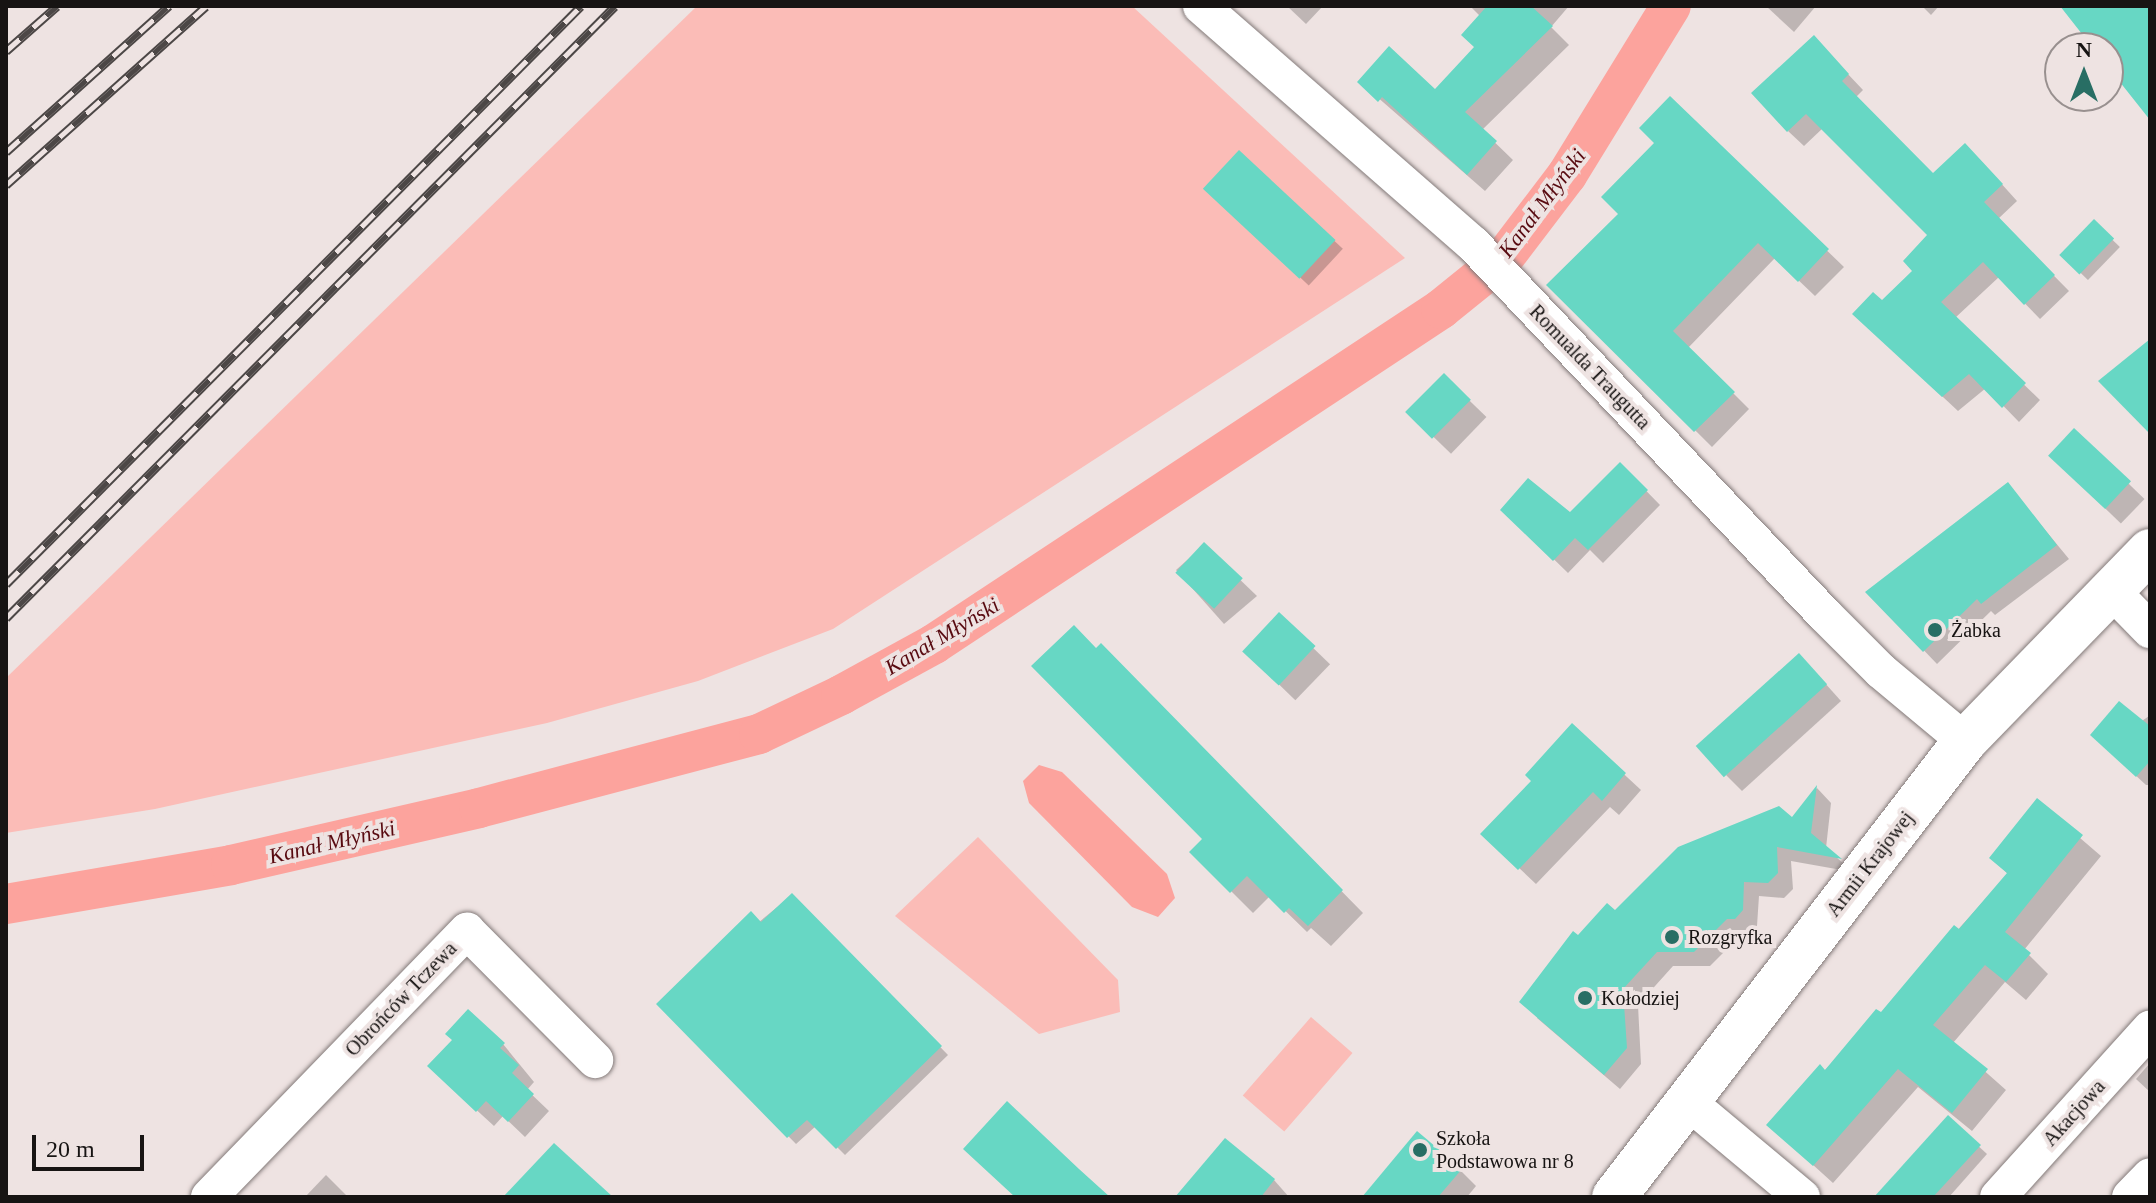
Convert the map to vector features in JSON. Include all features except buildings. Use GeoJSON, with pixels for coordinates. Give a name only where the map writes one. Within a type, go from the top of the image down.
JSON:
{"type":"FeatureCollection","features":[{"type":"Feature","properties":{"kind":"street","name":"Romualda Traugutta"},"geometry":{"type":"LineString","coordinates":[[1201,6],[1473,244],[1825,615],[1881,671],[1965,741]]}},
{"type":"Feature","properties":{"kind":"street","name":"Armii Krajowej"},"geometry":{"type":"LineString","coordinates":[[1614,1197],[1965,741],[2109,588],[2150,551]]}},
{"type":"Feature","properties":{"kind":"street"},"geometry":{"type":"LineString","coordinates":[[2109,588],[2150,630]]}},
{"type":"Feature","properties":{"kind":"street","name":"Obrońców Tczewa"},"geometry":{"type":"LineString","coordinates":[[209,1197],[467,931],[595,1060]]}},
{"type":"Feature","properties":{"kind":"street","name":"Akacjowa"},"geometry":{"type":"LineString","coordinates":[[1998,1197],[2150,1029]]}},
{"type":"Feature","properties":{"kind":"street"},"geometry":{"type":"LineString","coordinates":[[1687,1101],[1802,1197]]}},
{"type":"Feature","properties":{"kind":"street"},"geometry":{"type":"LineString","coordinates":[[2130,1197],[2150,1176]]}},
{"type":"Feature","properties":{"kind":"shaded area"},"geometry":{"type":"Polygon","coordinates":[[[697,6],[1132,6],[1405,258],[833,629],[698,681],[547,723],[155,809],[6,833],[6,678],[697,6]]]}},
{"type":"Feature","properties":{"kind":"shaded area"},"geometry":{"type":"Polygon","coordinates":[[[1039,765],[1062,772],[1167,874],[1175,898],[1158,917],[1132,907],[1029,803],[1023,781],[1039,765]]]}},
{"type":"Feature","properties":{"kind":"shaded area"},"geometry":{"type":"Polygon","coordinates":[[[978,837],[1118,980],[1120,1012],[1039,1034],[895,916],[978,837]]]}},
{"type":"Feature","properties":{"kind":"shaded area"},"geometry":{"type":"Polygon","coordinates":[[[1311,1017],[1353,1053],[1284,1132],[1243,1095],[1311,1017]]]}},
{"type":"Feature","properties":{"kind":"waterway","name":"Kanał Młyński"},"geometry":{"type":"LineString","coordinates":[[6,904],[231,865],[479,808],[759,734],[841,695],[934,644],[1441,309],[1503,259],[1567,175],[1671,6]]}},
{"type":"Feature","properties":{"kind":"railway"},"geometry":{"type":"LineString","coordinates":[[6,51],[57,6]]}},
{"type":"Feature","properties":{"kind":"railway"},"geometry":{"type":"LineString","coordinates":[[6,152],[169,6]]}},
{"type":"Feature","properties":{"kind":"railway"},"geometry":{"type":"LineString","coordinates":[[6,185],[206,6]]}},
{"type":"Feature","properties":{"kind":"railway"},"geometry":{"type":"LineString","coordinates":[[6,584],[581,6]]}},
{"type":"Feature","properties":{"kind":"railway"},"geometry":{"type":"LineString","coordinates":[[6,618],[615,6]]}},
{"type":"Feature","properties":{"kind":"place","name":"Żabka"},"geometry":{"type":"Point","coordinates":[1935,630]}},
{"type":"Feature","properties":{"kind":"place","name":"Rozgryfka"},"geometry":{"type":"Point","coordinates":[1672,937]}},
{"type":"Feature","properties":{"kind":"place","name":"Kołodziej"},"geometry":{"type":"Point","coordinates":[1585,998]}},
{"type":"Feature","properties":{"kind":"place","name":"Szkoła Podstawowa nr 8"},"geometry":{"type":"Point","coordinates":[1420,1150]}}]}
